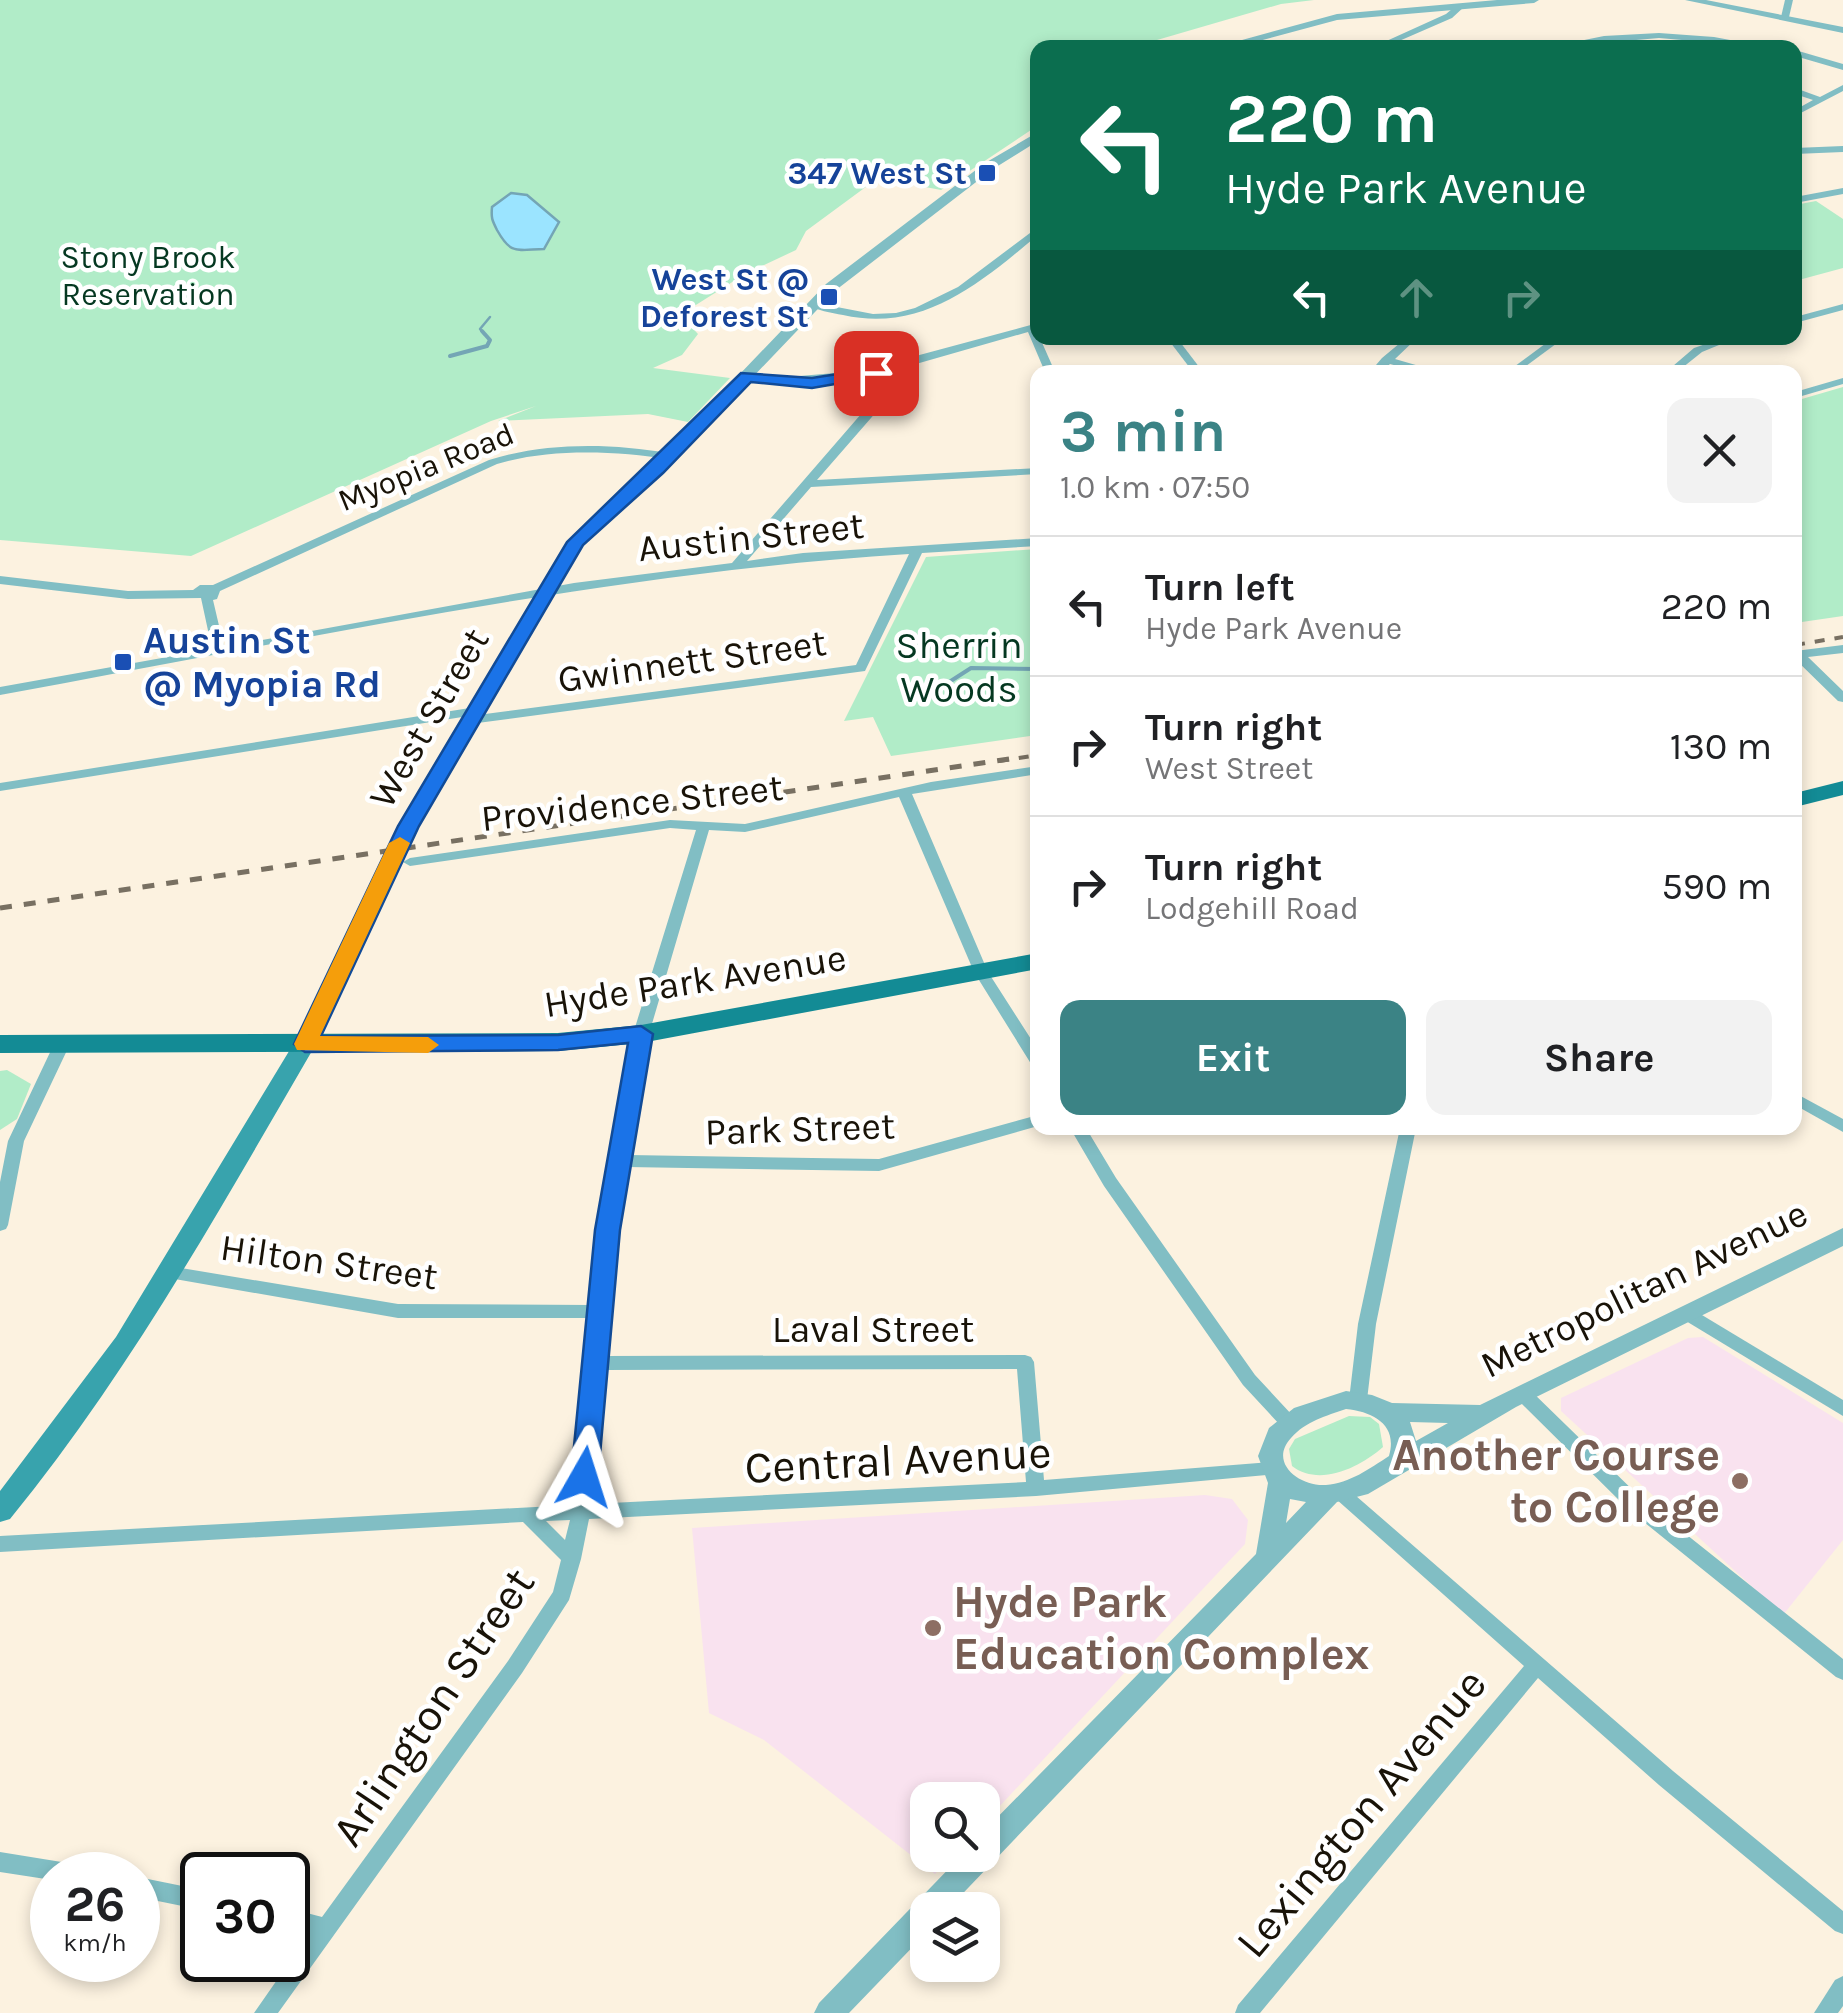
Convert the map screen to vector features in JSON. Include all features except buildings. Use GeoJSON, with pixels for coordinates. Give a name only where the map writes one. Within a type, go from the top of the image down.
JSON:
{"type":"FeatureCollection","features":[{"type":"Feature","properties":{"kind":"main road"},"geometry":{"type":"LineString","coordinates":[[1802,798],[1843,788]]}},
{"type":"Feature","properties":{"kind":"main road","name":"Hyde Park Avenue"},"geometry":{"type":"LineString","coordinates":[[0,1044],[558,1042],[641,1034],[1030,962]]}},
{"type":"Feature","properties":{"kind":"main road","name":"West Street"},"geometry":{"type":"LineString","coordinates":[[0,1510],[80,1411],[169,1272],[305,1044]]}},
{"type":"Feature","properties":{"kind":"street"},"geometry":{"type":"LineString","coordinates":[[1245,40],[1306,22],[1534,0]]}},
{"type":"Feature","properties":{"kind":"street"},"geometry":{"type":"LineString","coordinates":[[1690,0],[1843,30]]}},
{"type":"Feature","properties":{"kind":"street"},"geometry":{"type":"LineString","coordinates":[[1785,17],[1790,0]]}},
{"type":"Feature","properties":{"kind":"street"},"geometry":{"type":"LineString","coordinates":[[1394,40],[1449,16],[1460,6]]}},
{"type":"Feature","properties":{"kind":"street"},"geometry":{"type":"LineString","coordinates":[[1590,40],[1668,35],[1707,40]]}},
{"type":"Feature","properties":{"kind":"street"},"geometry":{"type":"LineString","coordinates":[[1802,55],[1843,67]]}},
{"type":"Feature","properties":{"kind":"street"},"geometry":{"type":"LineString","coordinates":[[1802,110],[1843,88]]}},
{"type":"Feature","properties":{"kind":"street"},"geometry":{"type":"LineString","coordinates":[[1802,94],[1822,100]]}},
{"type":"Feature","properties":{"kind":"street","name":"West Street"},"geometry":{"type":"LineString","coordinates":[[305,1044],[408,826],[576,542],[669,456],[811,305],[885,243],[1030,141]]}},
{"type":"Feature","properties":{"kind":"street"},"geometry":{"type":"LineString","coordinates":[[1802,150],[1843,149]]}},
{"type":"Feature","properties":{"kind":"street"},"geometry":{"type":"LineString","coordinates":[[1802,199],[1843,191]]}},
{"type":"Feature","properties":{"kind":"street"},"geometry":{"type":"LineString","coordinates":[[811,305],[872,317],[910,313],[989,271],[1030,237]]}},
{"type":"Feature","properties":{"kind":"street"},"geometry":{"type":"LineString","coordinates":[[1802,318],[1843,306]]}},
{"type":"Feature","properties":{"kind":"street"},"geometry":{"type":"LineString","coordinates":[[747,377],[812,383],[896,368],[1030,328]]}},
{"type":"Feature","properties":{"kind":"street"},"geometry":{"type":"LineString","coordinates":[[1177,345],[1193,365]]}},
{"type":"Feature","properties":{"kind":"street"},"geometry":{"type":"LineString","coordinates":[[1381,365],[1404,345]]}},
{"type":"Feature","properties":{"kind":"street"},"geometry":{"type":"LineString","coordinates":[[1522,365],[1550,345]]}},
{"type":"Feature","properties":{"kind":"street"},"geometry":{"type":"LineString","coordinates":[[1679,365],[1712,345]]}},
{"type":"Feature","properties":{"kind":"street"},"geometry":{"type":"LineString","coordinates":[[1386,360],[1404,365]]}},
{"type":"Feature","properties":{"kind":"street"},"geometry":{"type":"LineString","coordinates":[[736,566],[894,385],[899,376],[896,368]]}},
{"type":"Feature","properties":{"kind":"street"},"geometry":{"type":"LineString","coordinates":[[1802,392],[1843,381]]}},
{"type":"Feature","properties":{"kind":"street","name":"Myopia Road"},"geometry":{"type":"LineString","coordinates":[[206,594],[492,462],[522,453],[624,448],[669,456]]}},
{"type":"Feature","properties":{"kind":"street"},"geometry":{"type":"LineString","coordinates":[[808,484],[1030,471]]}},
{"type":"Feature","properties":{"kind":"street","name":"Austin Street"},"geometry":{"type":"LineString","coordinates":[[0,692],[545,594],[736,566],[1030,543]]}},
{"type":"Feature","properties":{"kind":"street","name":"Gwinnett Street"},"geometry":{"type":"LineString","coordinates":[[0,787],[473,715],[862,668],[916,550]]}},
{"type":"Feature","properties":{"kind":"street"},"geometry":{"type":"LineString","coordinates":[[0,580],[128,594],[206,594],[219,650]]}},
{"type":"Feature","properties":{"kind":"street"},"geometry":{"type":"LineString","coordinates":[[1802,654],[1843,649]]}},
{"type":"Feature","properties":{"kind":"street"},"geometry":{"type":"LineString","coordinates":[[1802,660],[1843,698]]}},
{"type":"Feature","properties":{"kind":"street","name":"Providence Street"},"geometry":{"type":"LineString","coordinates":[[410,862],[661,825],[702,828],[766,824],[904,792],[1030,771]]}},
{"type":"Feature","properties":{"kind":"street"},"geometry":{"type":"LineString","coordinates":[[904,792],[980,972],[1030,1051]]}},
{"type":"Feature","properties":{"kind":"street","name":"Arlington Street"},"geometry":{"type":"LineString","coordinates":[[265,2013],[515,1667],[562,1594],[581,1512],[600,1312],[619,1162],[641,1034],[702,828]]}},
{"type":"Feature","properties":{"kind":"street"},"geometry":{"type":"LineString","coordinates":[[0,1225],[16,1141],[62,1044]]}},
{"type":"Feature","properties":{"kind":"street"},"geometry":{"type":"LineString","coordinates":[[1802,1102],[1843,1126]]}},
{"type":"Feature","properties":{"kind":"street","name":"Park Street"},"geometry":{"type":"LineString","coordinates":[[619,1162],[879,1166],[1030,1122]]}},
{"type":"Feature","properties":{"kind":"street"},"geometry":{"type":"LineString","coordinates":[[1082,1135],[1110,1182],[1238,1365],[1288,1421]]}},
{"type":"Feature","properties":{"kind":"street"},"geometry":{"type":"LineString","coordinates":[[1358,1400],[1367,1324],[1407,1135]]}},
{"type":"Feature","properties":{"kind":"street","name":"Metropolitan Avenue"},"geometry":{"type":"LineString","coordinates":[[1400,1462],[1522,1392],[1843,1236]]}},
{"type":"Feature","properties":{"kind":"street","name":"Hilton Street"},"geometry":{"type":"LineString","coordinates":[[169,1272],[398,1311],[600,1312]]}},
{"type":"Feature","properties":{"kind":"street"},"geometry":{"type":"LineString","coordinates":[[1687,1313],[1843,1409]]}},
{"type":"Feature","properties":{"kind":"street","name":"Laval Street"},"geometry":{"type":"LineString","coordinates":[[595,1363],[1025,1362],[1036,1490]]}},
{"type":"Feature","properties":{"kind":"street"},"geometry":{"type":"LineString","coordinates":[[1522,1392],[1636,1505],[1843,1672]]}},
{"type":"Feature","properties":{"kind":"street"},"geometry":{"type":"LineString","coordinates":[[1000,1835],[1268,1556],[1335,1495],[1400,1462],[1404,1440],[1392,1412],[1358,1400],[1327,1403],[1288,1421],[1271,1446],[1276,1477],[1268,1556]]}},
{"type":"Feature","properties":{"kind":"street","name":"Metropolitan Avenue"},"geometry":{"type":"LineString","coordinates":[[1392,1412],[1480,1414]]}},
{"type":"Feature","properties":{"kind":"street"},"geometry":{"type":"LineString","coordinates":[[1276,1477],[1309,1496],[1335,1495],[1843,1924]]}},
{"type":"Feature","properties":{"kind":"street","name":"Central Avenue"},"geometry":{"type":"LineString","coordinates":[[0,1544],[1276,1477]]}},
{"type":"Feature","properties":{"kind":"street"},"geometry":{"type":"LineString","coordinates":[[527,1514],[572,1559]]}},
{"type":"Feature","properties":{"kind":"street","name":"Lexington Avenue"},"geometry":{"type":"LineString","coordinates":[[1246,2013],[1537,1665]]}},
{"type":"Feature","properties":{"kind":"street"},"geometry":{"type":"LineString","coordinates":[[0,1862],[30,1867]]}},
{"type":"Feature","properties":{"kind":"street"},"geometry":{"type":"LineString","coordinates":[[945,1892],[965,1872]]}},
{"type":"Feature","properties":{"kind":"street"},"geometry":{"type":"LineString","coordinates":[[310,1924],[325,1928]]}},
{"type":"Feature","properties":{"kind":"street"},"geometry":{"type":"LineString","coordinates":[[829,2013],[910,1929]]}},
{"type":"Feature","properties":{"kind":"street"},"geometry":{"type":"LineString","coordinates":[[1825,2013],[1843,1987]]}},
{"type":"Feature","properties":{"kind":"shaded area","name":"Another Course to College"},"geometry":{"type":"Polygon","coordinates":[[[1703,1337],[1843,1423],[1843,1540],[1783,1615],[1561,1411],[1561,1398],[1688,1338],[1703,1337]]]}},
{"type":"Feature","properties":{"kind":"shaded area","name":"Hyde Park Education Complex"},"geometry":{"type":"Polygon","coordinates":[[[1205,1495],[1232,1499],[1248,1520],[1245,1544],[1000,1806],[1000,1782],[910,1782],[910,1854],[764,1740],[709,1713],[692,1528],[1205,1495]]]}},
{"type":"Feature","properties":{"kind":"green space","name":"Stony Brook Reservation"},"geometry":{"type":"Polygon","coordinates":[[[0,0],[1314,0],[1281,4],[1157,40],[1030,40],[1030,131],[941,190],[878,178],[806,231],[796,250],[745,274],[680,315],[698,334],[682,355],[653,368],[730,378],[688,422],[648,414],[498,421],[536,406],[491,421],[191,556],[0,540],[0,0]]]}},
{"type":"Feature","properties":{"kind":"green space"},"geometry":{"type":"Polygon","coordinates":[[[1816,201],[1843,219],[1843,268],[1802,279],[1802,204],[1816,201]]]}},
{"type":"Feature","properties":{"kind":"green space"},"geometry":{"type":"Polygon","coordinates":[[[1843,387],[1843,616],[1802,622],[1802,399],[1843,387]]]}},
{"type":"Feature","properties":{"kind":"green space","name":"Sherrin Woods"},"geometry":{"type":"Polygon","coordinates":[[[1030,550],[1030,736],[891,756],[873,717],[844,721],[926,557],[1030,550]]]}},
{"type":"Feature","properties":{"kind":"green space"},"geometry":{"type":"Polygon","coordinates":[[[7,1070],[31,1084],[17,1119],[0,1130],[0,1071],[7,1070]]]}},
{"type":"Feature","properties":{"kind":"green space"},"geometry":{"type":"Polygon","coordinates":[[[1349,1416],[1370,1417],[1379,1424],[1383,1447],[1351,1468],[1326,1475],[1314,1475],[1292,1466],[1289,1449],[1295,1439],[1349,1416]]]}},
{"type":"Feature","properties":{"kind":"water"},"geometry":{"type":"Polygon","coordinates":[[[511,193],[527,195],[559,222],[544,249],[515,249],[506,244],[497,230],[492,207],[511,193]]]}},
{"type":"Feature","properties":{"kind":"waterway"},"geometry":{"type":"LineString","coordinates":[[484,334],[480,329],[490,317]]}},
{"type":"Feature","properties":{"kind":"waterway"},"geometry":{"type":"LineString","coordinates":[[450,356],[487,346],[490,340],[482,331]]}},
{"type":"Feature","properties":{"kind":"waterway"},"geometry":{"type":"LineString","coordinates":[[943,686],[971,668],[1030,669]]}},
{"type":"Feature","properties":{"kind":"railway"},"geometry":{"type":"LineString","coordinates":[[1802,644],[1843,637]]}},
{"type":"Feature","properties":{"kind":"railway"},"geometry":{"type":"LineString","coordinates":[[999,761],[1030,756]]}},
{"type":"Feature","properties":{"kind":"railway"},"geometry":{"type":"LineString","coordinates":[[0,908],[1016,758]]}},
{"type":"Feature","properties":{"kind":"slow traffic"},"geometry":{"type":"LineString","coordinates":[[400,843],[305,1044],[428,1045]]}},
{"type":"Feature","properties":{"kind":"place","name":"347 West St"},"geometry":{"type":"Point","coordinates":[987,173]}},
{"type":"Feature","properties":{"kind":"place","name":"West St @ Deforest St"},"geometry":{"type":"Point","coordinates":[829,297]}},
{"type":"Feature","properties":{"kind":"place","name":"Austin St @ Myopia Rd"},"geometry":{"type":"Point","coordinates":[123,662]}},
{"type":"Feature","properties":{"kind":"place","name":"Another Course to College"},"geometry":{"type":"Point","coordinates":[1740,1481]}},
{"type":"Feature","properties":{"kind":"place","name":"Hyde Park Education Complex"},"geometry":{"type":"Point","coordinates":[933,1628]}},
{"type":"Feature","properties":{"kind":"route"},"geometry":{"type":"LineString","coordinates":[[584,1477],[608,1230],[641,1034],[558,1042],[305,1044],[408,826],[576,542],[657,469],[747,377],[812,383],[876,373]]}}]}
